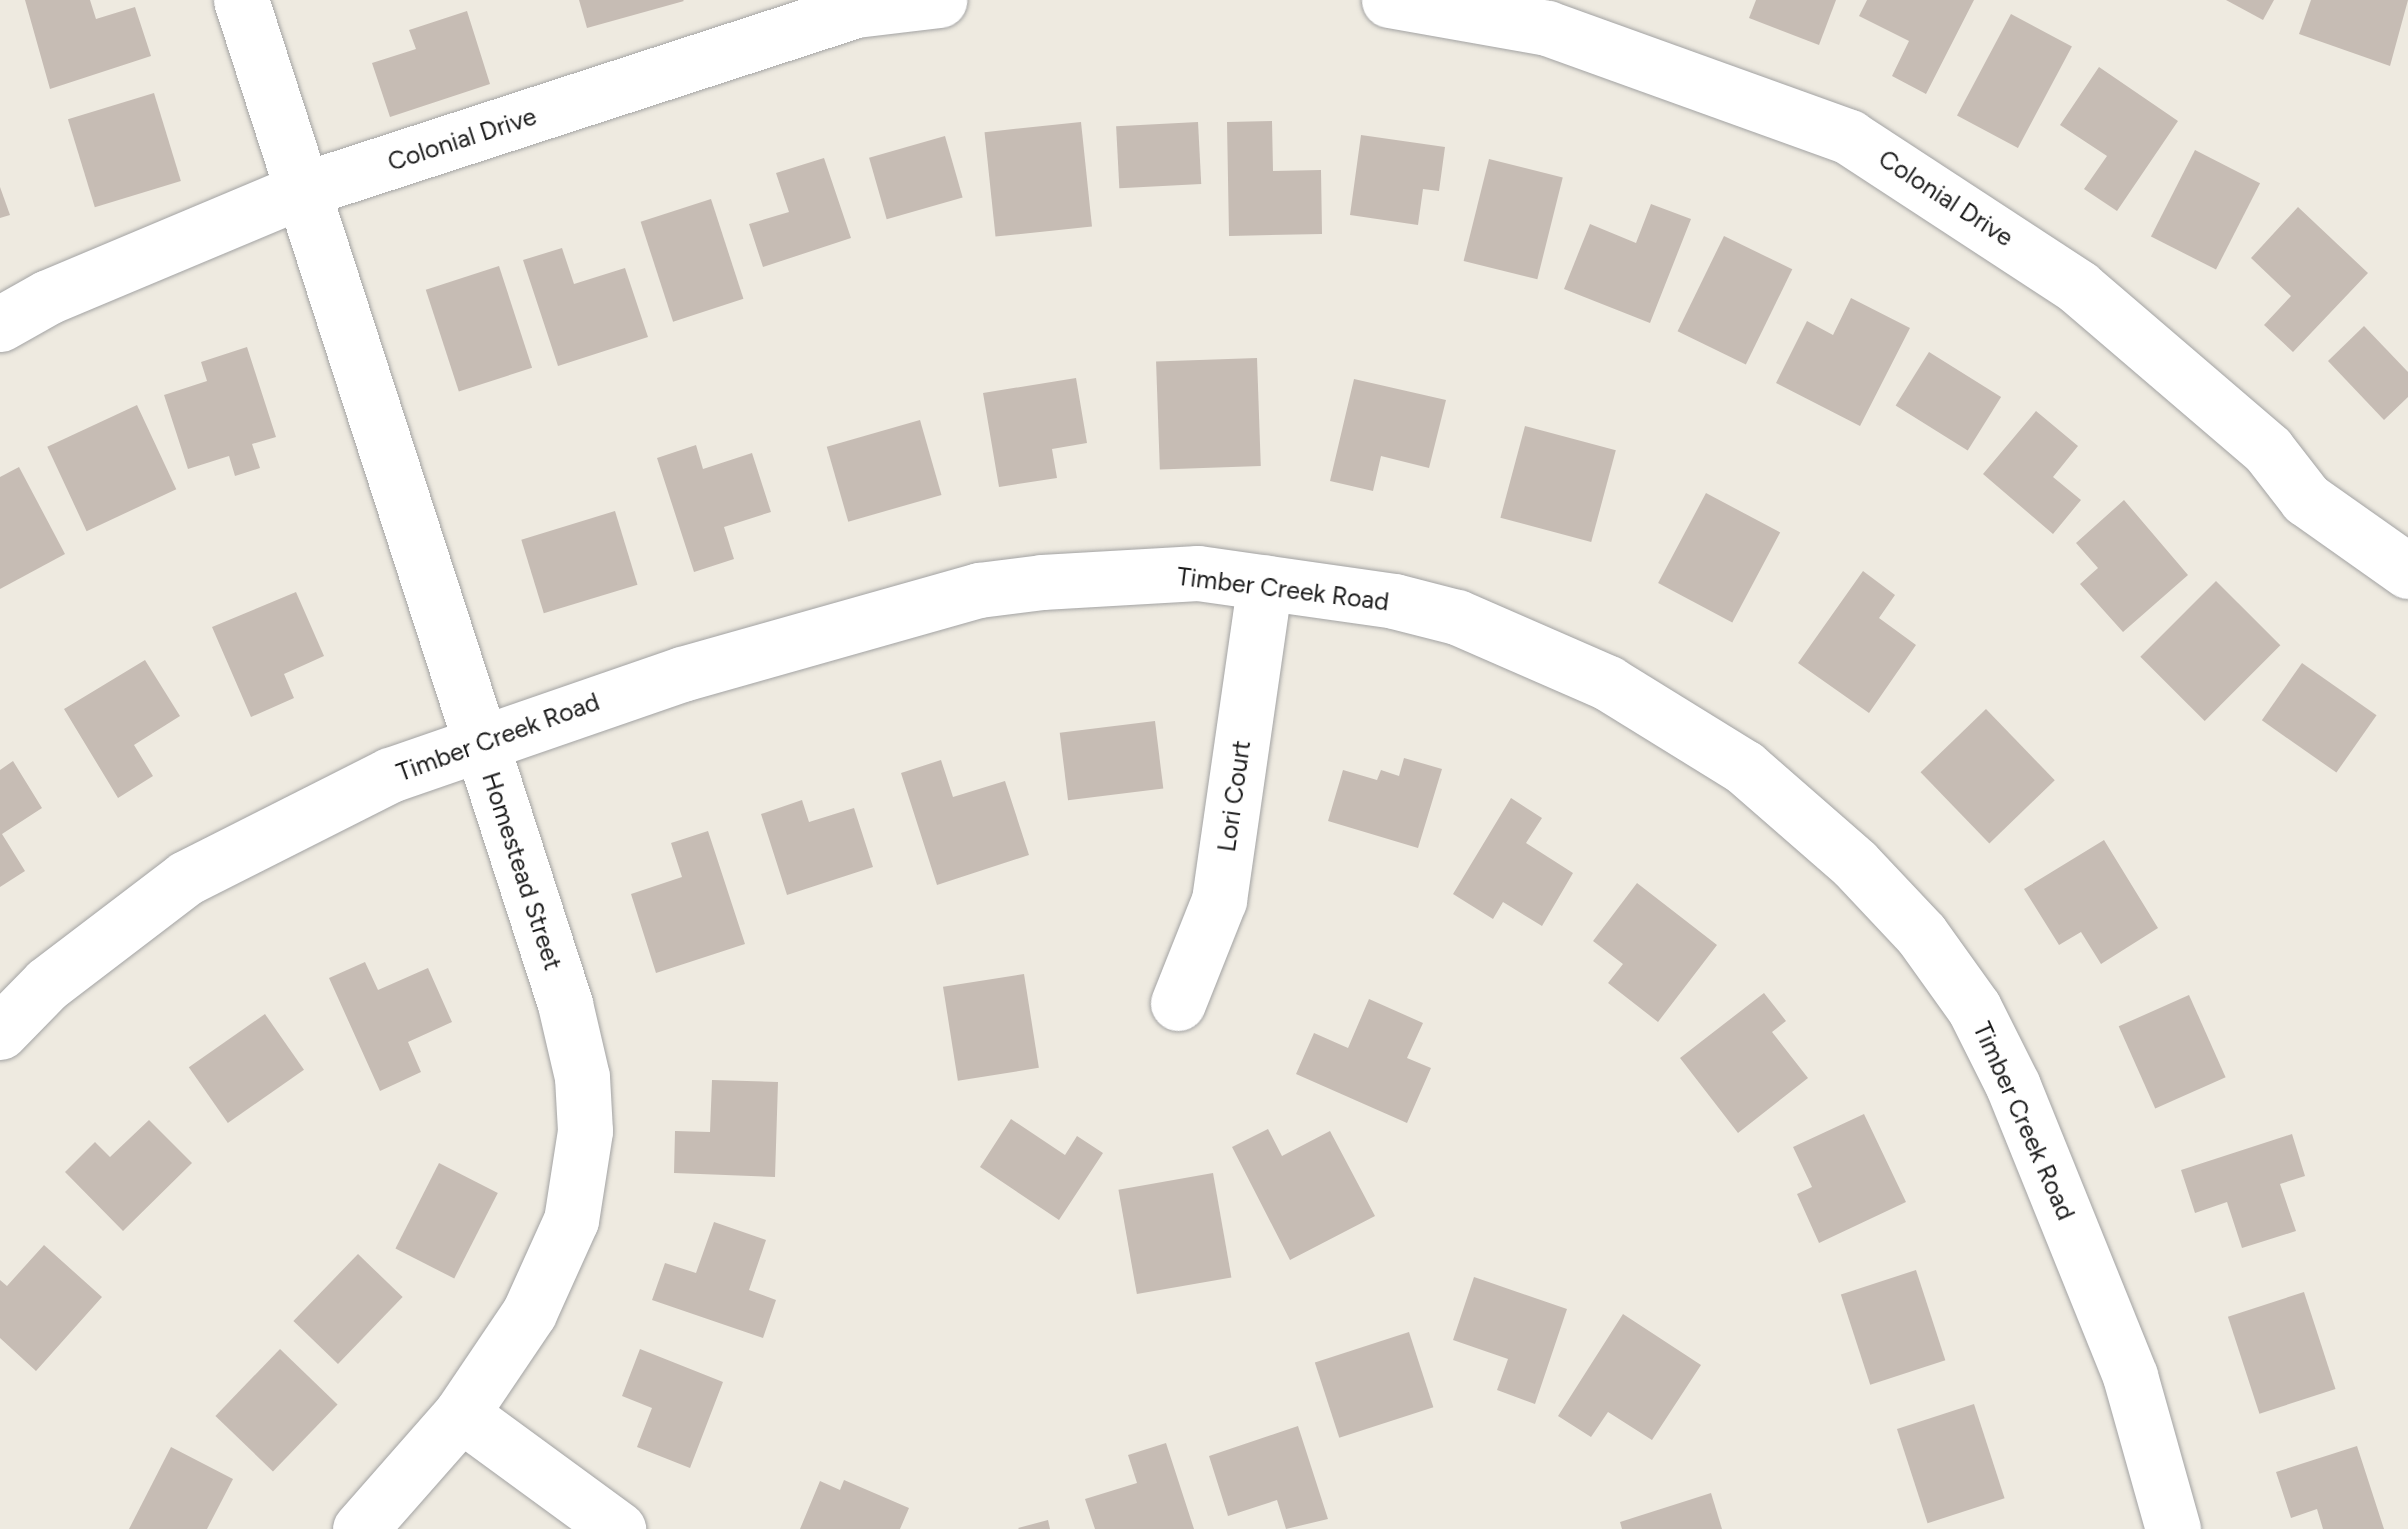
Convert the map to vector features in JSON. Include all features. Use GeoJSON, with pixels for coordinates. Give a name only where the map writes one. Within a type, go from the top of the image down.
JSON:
{"type":"FeatureCollection","features":[{"type":"Feature","properties":{"kind":"street","name":"Homestead Street"},"geometry":{"type":"LineString","coordinates":[[241,0],[566,1004],[582,1077],[585,1131],[571,1220],[529,1313],[462,1414],[360,1529]]}},
{"type":"Feature","properties":{"kind":"street","name":"Colonial Drive"},"geometry":{"type":"LineString","coordinates":[[0,324],[48,297],[302,190],[810,13],[940,0]]}},
{"type":"Feature","properties":{"kind":"street","name":"Colonial Drive"},"geometry":{"type":"LineString","coordinates":[[1389,0],[1547,28],[1849,137],[2078,287],[2268,450],[2306,499],[2408,571]]}},
{"type":"Feature","properties":{"kind":"street","name":"Timber Creek Road"},"geometry":{"type":"LineString","coordinates":[[0,1032],[48,984],[186,878],[390,775],[480,740],[979,590],[1198,574],[1265,582],[1457,617],[1608,683],[1744,766],[1855,864],[1921,934],[1974,1008],[2013,1086],[2130,1376],[2173,1529]]}},
{"type":"Feature","properties":{"kind":"street","name":"Lori Court"},"geometry":{"type":"LineString","coordinates":[[1178,1003],[1219,900],[1265,582]]}},
{"type":"Feature","properties":{"kind":"street"},"geometry":{"type":"LineString","coordinates":[[462,1414],[618,1529]]}},
{"type":"Feature","properties":{"kind":"building"},"geometry":{"type":"Polygon","coordinates":[[[25,0],[90,0],[96,19],[135,7],[151,56],[50,89],[25,0]]]}},
{"type":"Feature","properties":{"kind":"building"},"geometry":{"type":"Polygon","coordinates":[[[579,0],[683,0],[684,1],[587,28],[579,0]]]}},
{"type":"Feature","properties":{"kind":"building"},"geometry":{"type":"Polygon","coordinates":[[[1756,0],[1836,0],[1819,45],[1749,18],[1756,0]]]}},
{"type":"Feature","properties":{"kind":"building"},"geometry":{"type":"Polygon","coordinates":[[[1867,0],[1974,0],[1926,94],[1892,76],[1909,41],[1859,16],[1867,0]]]}},
{"type":"Feature","properties":{"kind":"building"},"geometry":{"type":"Polygon","coordinates":[[[2226,0],[2274,0],[2263,20],[2226,0]]]}},
{"type":"Feature","properties":{"kind":"building"},"geometry":{"type":"Polygon","coordinates":[[[2311,0],[2408,0],[2390,66],[2299,34],[2311,0]]]}},
{"type":"Feature","properties":{"kind":"building"},"geometry":{"type":"Polygon","coordinates":[[[467,11],[490,84],[390,117],[372,63],[416,49],[409,30],[467,11]]]}},
{"type":"Feature","properties":{"kind":"building"},"geometry":{"type":"Polygon","coordinates":[[[2011,14],[2072,46],[2018,148],[1957,116],[2011,14]]]}},
{"type":"Feature","properties":{"kind":"building"},"geometry":{"type":"Polygon","coordinates":[[[2099,67],[2178,121],[2117,211],[2084,189],[2107,156],[2060,125],[2099,67]]]}},
{"type":"Feature","properties":{"kind":"building"},"geometry":{"type":"Polygon","coordinates":[[[154,93],[181,181],[95,207],[68,119],[154,93]]]}},
{"type":"Feature","properties":{"kind":"building"},"geometry":{"type":"Polygon","coordinates":[[[1272,121],[1273,171],[1321,170],[1322,234],[1229,236],[1227,122],[1272,121]]]}},
{"type":"Feature","properties":{"kind":"building"},"geometry":{"type":"Polygon","coordinates":[[[1081,122],[1092,226],[996,237],[985,132],[1081,122]]]}},
{"type":"Feature","properties":{"kind":"building"},"geometry":{"type":"Polygon","coordinates":[[[1198,122],[1201,184],[1119,188],[1116,126],[1198,122]]]}},
{"type":"Feature","properties":{"kind":"building"},"geometry":{"type":"Polygon","coordinates":[[[1361,135],[1445,147],[1439,191],[1423,189],[1418,225],[1350,215],[1361,135]]]}},
{"type":"Feature","properties":{"kind":"building"},"geometry":{"type":"Polygon","coordinates":[[[945,136],[963,198],[887,219],[869,158],[945,136]]]}},
{"type":"Feature","properties":{"kind":"building"},"geometry":{"type":"Polygon","coordinates":[[[2195,150],[2260,183],[2216,270],[2151,236],[2195,150]]]}},
{"type":"Feature","properties":{"kind":"building"},"geometry":{"type":"Polygon","coordinates":[[[824,158],[851,238],[763,267],[749,224],[789,212],[776,173],[824,158]]]}},
{"type":"Feature","properties":{"kind":"building"},"geometry":{"type":"Polygon","coordinates":[[[1489,159],[1563,177],[1537,279],[1464,261],[1489,159]]]}},
{"type":"Feature","properties":{"kind":"building"},"geometry":{"type":"Polygon","coordinates":[[[0,187],[10,215],[0,218],[0,187]]]}},
{"type":"Feature","properties":{"kind":"building"},"geometry":{"type":"Polygon","coordinates":[[[711,199],[743,299],[673,322],[641,222],[711,199]]]}},
{"type":"Feature","properties":{"kind":"building"},"geometry":{"type":"Polygon","coordinates":[[[1651,204],[1691,219],[1650,323],[1564,289],[1590,224],[1636,243],[1651,204]]]}},
{"type":"Feature","properties":{"kind":"building"},"geometry":{"type":"Polygon","coordinates":[[[2298,207],[2368,273],[2293,352],[2264,325],[2291,296],[2251,258],[2298,207]]]}},
{"type":"Feature","properties":{"kind":"building"},"geometry":{"type":"Polygon","coordinates":[[[1724,236],[1792,269],[1746,365],[1678,331],[1724,236]]]}},
{"type":"Feature","properties":{"kind":"building"},"geometry":{"type":"Polygon","coordinates":[[[562,248],[574,284],[625,268],[648,337],[558,366],[523,260],[562,248]]]}},
{"type":"Feature","properties":{"kind":"building"},"geometry":{"type":"Polygon","coordinates":[[[499,266],[532,368],[459,392],[426,290],[499,266]]]}},
{"type":"Feature","properties":{"kind":"building"},"geometry":{"type":"Polygon","coordinates":[[[1851,298],[1910,328],[1860,426],[1776,383],[1807,321],[1833,335],[1851,298]]]}},
{"type":"Feature","properties":{"kind":"building"},"geometry":{"type":"Polygon","coordinates":[[[2364,326],[2408,372],[2408,397],[2384,420],[2328,361],[2364,326]]]}},
{"type":"Feature","properties":{"kind":"building"},"geometry":{"type":"Polygon","coordinates":[[[247,347],[276,437],[252,444],[260,468],[235,476],[229,456],[188,469],[164,395],[207,381],[201,362],[247,347]]]}},
{"type":"Feature","properties":{"kind":"building"},"geometry":{"type":"Polygon","coordinates":[[[1929,352],[2001,397],[1968,450],[1896,405],[1929,352]]]}},
{"type":"Feature","properties":{"kind":"building"},"geometry":{"type":"Polygon","coordinates":[[[1257,358],[1261,466],[1160,469],[1156,362],[1257,358]]]}},
{"type":"Feature","properties":{"kind":"building"},"geometry":{"type":"Polygon","coordinates":[[[1076,378],[1087,443],[1052,449],[1057,478],[999,487],[983,393],[1076,378]]]}},
{"type":"Feature","properties":{"kind":"building"},"geometry":{"type":"Polygon","coordinates":[[[1354,379],[1446,400],[1429,468],[1381,456],[1373,491],[1330,481],[1354,379]]]}},
{"type":"Feature","properties":{"kind":"building"},"geometry":{"type":"Polygon","coordinates":[[[137,405],[176,489],[87,531],[47,447],[137,405]]]}},
{"type":"Feature","properties":{"kind":"building"},"geometry":{"type":"Polygon","coordinates":[[[2036,411],[2078,446],[2053,477],[2081,500],[2053,534],[1983,474],[2036,411]]]}},
{"type":"Feature","properties":{"kind":"building"},"geometry":{"type":"Polygon","coordinates":[[[920,420],[941,495],[848,522],[827,447],[920,420]]]}},
{"type":"Feature","properties":{"kind":"building"},"geometry":{"type":"Polygon","coordinates":[[[1525,426],[1616,450],[1591,542],[1500,518],[1525,426]]]}},
{"type":"Feature","properties":{"kind":"building"},"geometry":{"type":"Polygon","coordinates":[[[696,445],[703,469],[752,453],[771,512],[724,527],[734,559],[694,572],[657,458],[696,445]]]}},
{"type":"Feature","properties":{"kind":"building"},"geometry":{"type":"Polygon","coordinates":[[[19,467],[65,554],[0,589],[0,477],[19,467]]]}},
{"type":"Feature","properties":{"kind":"building"},"geometry":{"type":"Polygon","coordinates":[[[1706,493],[1780,532],[1732,622],[1658,583],[1706,493]]]}},
{"type":"Feature","properties":{"kind":"building"},"geometry":{"type":"Polygon","coordinates":[[[2124,500],[2188,575],[2123,632],[2080,584],[2098,568],[2076,543],[2124,500]]]}},
{"type":"Feature","properties":{"kind":"building"},"geometry":{"type":"Polygon","coordinates":[[[615,511],[638,585],[544,613],[521,540],[615,511]]]}},
{"type":"Feature","properties":{"kind":"building"},"geometry":{"type":"Polygon","coordinates":[[[1863,571],[1895,595],[1879,618],[1916,645],[1869,713],[1798,663],[1863,571]]]}},
{"type":"Feature","properties":{"kind":"building"},"geometry":{"type":"Polygon","coordinates":[[[2216,581],[2280,645],[2205,721],[2140,657],[2216,581]]]}},
{"type":"Feature","properties":{"kind":"building"},"geometry":{"type":"Polygon","coordinates":[[[296,592],[324,656],[284,674],[294,698],[251,717],[212,627],[296,592]]]}},
{"type":"Feature","properties":{"kind":"building"},"geometry":{"type":"Polygon","coordinates":[[[145,660],[180,716],[134,745],[153,776],[118,798],[64,709],[145,660]]]}},
{"type":"Feature","properties":{"kind":"building"},"geometry":{"type":"Polygon","coordinates":[[[2302,663],[2377,715],[2336,773],[2262,720],[2302,663]]]}},
{"type":"Feature","properties":{"kind":"building"},"geometry":{"type":"Polygon","coordinates":[[[1986,709],[2055,780],[1989,843],[1921,772],[1986,709]]]}},
{"type":"Feature","properties":{"kind":"building"},"geometry":{"type":"Polygon","coordinates":[[[1155,721],[1163,788],[1068,800],[1060,733],[1155,721]]]}},
{"type":"Feature","properties":{"kind":"building"},"geometry":{"type":"Polygon","coordinates":[[[1404,758],[1442,769],[1418,848],[1328,821],[1343,770],[1377,780],[1381,770],[1399,776],[1404,758]]]}},
{"type":"Feature","properties":{"kind":"building"},"geometry":{"type":"Polygon","coordinates":[[[941,760],[953,797],[1005,781],[1029,855],[937,885],[901,773],[941,760]]]}},
{"type":"Feature","properties":{"kind":"building"},"geometry":{"type":"Polygon","coordinates":[[[13,761],[42,808],[2,834],[25,871],[0,887],[0,770],[13,761]]]}},
{"type":"Feature","properties":{"kind":"building"},"geometry":{"type":"Polygon","coordinates":[[[1511,798],[1542,818],[1526,843],[1573,873],[1542,926],[1503,902],[1493,919],[1453,894],[1511,798]]]}},
{"type":"Feature","properties":{"kind":"building"},"geometry":{"type":"Polygon","coordinates":[[[802,800],[809,822],[854,808],[873,867],[787,895],[761,814],[802,800]]]}},
{"type":"Feature","properties":{"kind":"building"},"geometry":{"type":"Polygon","coordinates":[[[708,831],[745,944],[656,973],[631,894],[682,877],[671,843],[708,831]]]}},
{"type":"Feature","properties":{"kind":"building"},"geometry":{"type":"Polygon","coordinates":[[[2104,840],[2158,928],[2101,964],[2081,932],[2059,945],[2024,889],[2104,840]]]}},
{"type":"Feature","properties":{"kind":"building"},"geometry":{"type":"Polygon","coordinates":[[[1637,883],[1717,945],[1658,1022],[1608,983],[1623,964],[1593,941],[1637,883]]]}},
{"type":"Feature","properties":{"kind":"building"},"geometry":{"type":"Polygon","coordinates":[[[365,962],[378,990],[428,968],[452,1022],[408,1042],[421,1072],[380,1091],[329,978],[365,962]]]}},
{"type":"Feature","properties":{"kind":"building"},"geometry":{"type":"Polygon","coordinates":[[[1024,974],[1039,1068],[958,1081],[943,987],[1024,974]]]}},
{"type":"Feature","properties":{"kind":"building"},"geometry":{"type":"Polygon","coordinates":[[[1764,993],[1786,1021],[1772,1032],[1808,1078],[1738,1133],[1680,1058],[1764,993]]]}},
{"type":"Feature","properties":{"kind":"building"},"geometry":{"type":"Polygon","coordinates":[[[2189,995],[2226,1077],[2155,1109],[2119,1026],[2189,995]]]}},
{"type":"Feature","properties":{"kind":"building"},"geometry":{"type":"Polygon","coordinates":[[[1369,999],[1423,1023],[1407,1058],[1431,1068],[1407,1123],[1296,1074],[1314,1033],[1348,1048],[1369,999]]]}},
{"type":"Feature","properties":{"kind":"building"},"geometry":{"type":"Polygon","coordinates":[[[265,1014],[304,1070],[228,1123],[189,1067],[265,1014]]]}},
{"type":"Feature","properties":{"kind":"building"},"geometry":{"type":"Polygon","coordinates":[[[712,1080],[778,1082],[775,1177],[674,1173],[675,1131],[710,1132],[712,1080]]]}},
{"type":"Feature","properties":{"kind":"building"},"geometry":{"type":"Polygon","coordinates":[[[1864,1114],[1906,1202],[1819,1243],[1797,1194],[1812,1187],[1793,1147],[1864,1114]]]}},
{"type":"Feature","properties":{"kind":"building"},"geometry":{"type":"Polygon","coordinates":[[[1011,1119],[1065,1155],[1077,1136],[1103,1153],[1059,1220],[980,1167],[1011,1119]]]}},
{"type":"Feature","properties":{"kind":"building"},"geometry":{"type":"Polygon","coordinates":[[[149,1120],[192,1163],[123,1231],[65,1172],[95,1142],[110,1157],[149,1120]]]}},
{"type":"Feature","properties":{"kind":"building"},"geometry":{"type":"Polygon","coordinates":[[[1268,1129],[1282,1156],[1330,1131],[1375,1216],[1290,1260],[1232,1147],[1268,1129]]]}},
{"type":"Feature","properties":{"kind":"building"},"geometry":{"type":"Polygon","coordinates":[[[2292,1134],[2305,1176],[2280,1184],[2296,1231],[2242,1248],[2227,1202],[2195,1213],[2181,1170],[2292,1134]]]}},
{"type":"Feature","properties":{"kind":"building"},"geometry":{"type":"Polygon","coordinates":[[[439,1163],[498,1193],[454,1278],[395,1249],[439,1163]]]}},
{"type":"Feature","properties":{"kind":"building"},"geometry":{"type":"Polygon","coordinates":[[[1213,1173],[1231,1277],[1137,1294],[1118,1190],[1213,1173]]]}},
{"type":"Feature","properties":{"kind":"building"},"geometry":{"type":"Polygon","coordinates":[[[714,1222],[766,1240],[749,1290],[776,1300],[763,1338],[652,1300],[665,1263],[696,1273],[714,1222]]]}},
{"type":"Feature","properties":{"kind":"building"},"geometry":{"type":"Polygon","coordinates":[[[44,1245],[102,1297],[36,1371],[0,1338],[0,1280],[7,1286],[44,1245]]]}},
{"type":"Feature","properties":{"kind":"building"},"geometry":{"type":"Polygon","coordinates":[[[358,1254],[403,1297],[338,1364],[293,1321],[358,1254]]]}},
{"type":"Feature","properties":{"kind":"building"},"geometry":{"type":"Polygon","coordinates":[[[1916,1270],[1945,1360],[1870,1385],[1841,1294],[1916,1270]]]}},
{"type":"Feature","properties":{"kind":"building"},"geometry":{"type":"Polygon","coordinates":[[[1474,1277],[1567,1309],[1535,1404],[1497,1390],[1508,1359],[1453,1340],[1474,1277]]]}},
{"type":"Feature","properties":{"kind":"building"},"geometry":{"type":"Polygon","coordinates":[[[2304,1292],[2336,1389],[2259,1414],[2228,1317],[2304,1292]]]}},
{"type":"Feature","properties":{"kind":"building"},"geometry":{"type":"Polygon","coordinates":[[[1623,1314],[1701,1365],[1652,1440],[1608,1412],[1591,1437],[1558,1416],[1623,1314]]]}},
{"type":"Feature","properties":{"kind":"building"},"geometry":{"type":"Polygon","coordinates":[[[1409,1332],[1433,1407],[1339,1438],[1315,1363],[1409,1332]]]}},
{"type":"Feature","properties":{"kind":"building"},"geometry":{"type":"Polygon","coordinates":[[[280,1349],[338,1405],[273,1471],[215,1416],[280,1349]]]}},
{"type":"Feature","properties":{"kind":"building"},"geometry":{"type":"Polygon","coordinates":[[[640,1349],[723,1382],[690,1468],[637,1447],[652,1408],[622,1396],[640,1349]]]}},
{"type":"Feature","properties":{"kind":"building"},"geometry":{"type":"Polygon","coordinates":[[[1974,1404],[2005,1498],[1928,1523],[1897,1429],[1974,1404]]]}},
{"type":"Feature","properties":{"kind":"building"},"geometry":{"type":"Polygon","coordinates":[[[1298,1426],[1328,1519],[1286,1529],[1277,1500],[1228,1516],[1209,1456],[1298,1426]]]}},
{"type":"Feature","properties":{"kind":"building"},"geometry":{"type":"Polygon","coordinates":[[[1166,1443],[1194,1529],[1095,1529],[1085,1499],[1137,1483],[1128,1455],[1166,1443]]]}},
{"type":"Feature","properties":{"kind":"building"},"geometry":{"type":"Polygon","coordinates":[[[2357,1446],[2384,1529],[2323,1529],[2317,1509],[2291,1518],[2276,1472],[2357,1446]]]}},
{"type":"Feature","properties":{"kind":"building"},"geometry":{"type":"Polygon","coordinates":[[[171,1447],[233,1479],[207,1529],[129,1529],[171,1447]]]}},
{"type":"Feature","properties":{"kind":"building"},"geometry":{"type":"Polygon","coordinates":[[[844,1480],[909,1508],[900,1529],[800,1529],[820,1481],[840,1490],[844,1480]]]}},
{"type":"Feature","properties":{"kind":"building"},"geometry":{"type":"Polygon","coordinates":[[[1711,1493],[1722,1529],[1622,1529],[1620,1522],[1711,1493]]]}},
{"type":"Feature","properties":{"kind":"building"},"geometry":{"type":"Polygon","coordinates":[[[1048,1520],[1050,1529],[1018,1528],[1048,1520]]]}}]}
